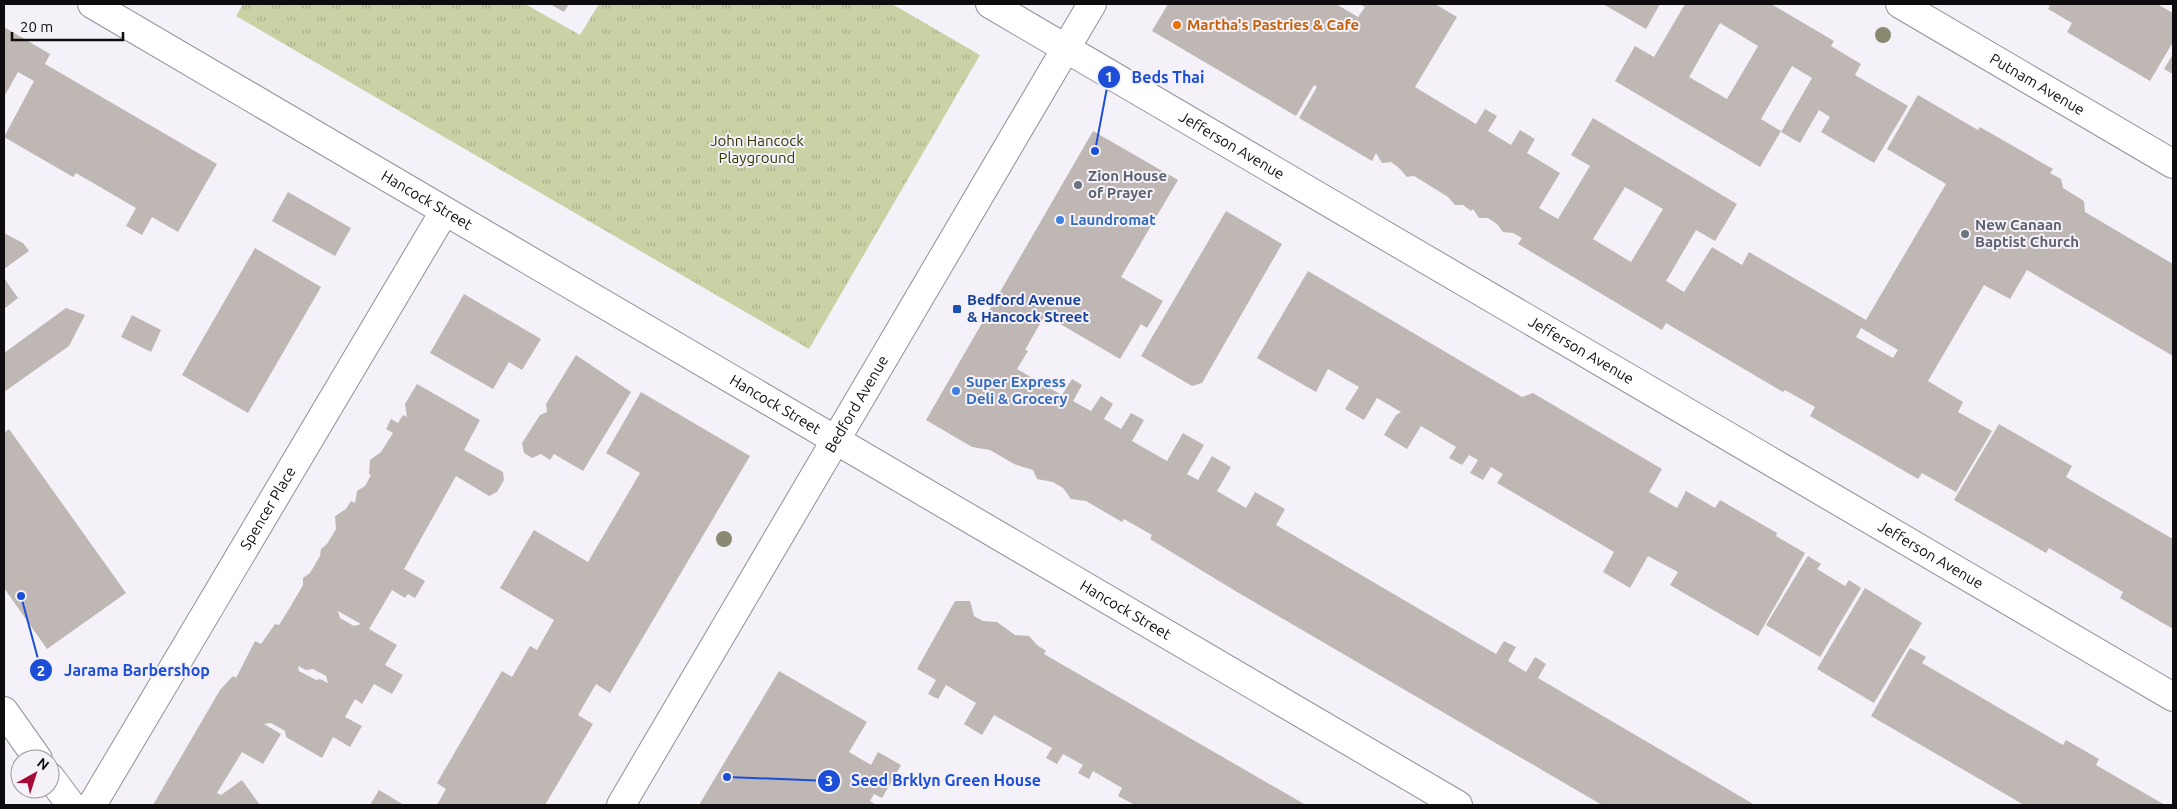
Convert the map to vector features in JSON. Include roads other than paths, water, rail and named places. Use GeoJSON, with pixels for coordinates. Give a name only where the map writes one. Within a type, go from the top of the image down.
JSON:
{"type":"FeatureCollection","features":[{"type":"Feature","properties":{"kind":"street","name":"Hancock Street"},"geometry":{"type":"LineString","coordinates":[[92,4],[1458,805]]}},
{"type":"Feature","properties":{"kind":"street","name":"Jefferson Avenue"},"geometry":{"type":"LineString","coordinates":[[990,4],[2173,697]]}},
{"type":"Feature","properties":{"kind":"street","name":"Bedford Avenue"},"geometry":{"type":"LineString","coordinates":[[621,805],[837,441],[1092,4]]}},
{"type":"Feature","properties":{"kind":"street","name":"Putnam Avenue"},"geometry":{"type":"LineString","coordinates":[[1900,4],[2173,164]]}},
{"type":"Feature","properties":{"kind":"street","name":"Spencer Place"},"geometry":{"type":"LineString","coordinates":[[92,805],[444,212]]}},
{"type":"Feature","properties":{"kind":"street"},"geometry":{"type":"LineString","coordinates":[[4,711],[31,749]]}},
{"type":"Feature","properties":{"kind":"street"},"geometry":{"type":"LineString","coordinates":[[60,790],[71,805]]}},
{"type":"Feature","properties":{"kind":"place","name":"Martha's Pastries & Cafe"},"geometry":{"type":"Point","coordinates":[1177,25]}},
{"type":"Feature","properties":{"kind":"place","name":"Beds Thai"},"geometry":{"type":"Point","coordinates":[1095,151]}},
{"type":"Feature","properties":{"kind":"place","name":"Zion House of Prayer"},"geometry":{"type":"Point","coordinates":[1078,185]}},
{"type":"Feature","properties":{"kind":"place","name":"Laundromat"},"geometry":{"type":"Point","coordinates":[1060,220]}},
{"type":"Feature","properties":{"kind":"place","name":"New Canaan Baptist Church"},"geometry":{"type":"Point","coordinates":[1965,234]}},
{"type":"Feature","properties":{"kind":"place","name":"Bedford Avenue & Hancock Street"},"geometry":{"type":"Point","coordinates":[957,309]}},
{"type":"Feature","properties":{"kind":"place","name":"Super Express Deli & Grocery"},"geometry":{"type":"Point","coordinates":[956,391]}},
{"type":"Feature","properties":{"kind":"place","name":"Jarama Barbershop"},"geometry":{"type":"Point","coordinates":[21,596]}},
{"type":"Feature","properties":{"kind":"place","name":"Seed Brklyn Green House"},"geometry":{"type":"Point","coordinates":[727,777]}},
{"type":"Feature","properties":{"kind":"park label","name":"John Hancock Playground"},"geometry":{"type":"Point","coordinates":[757,150]}}]}
